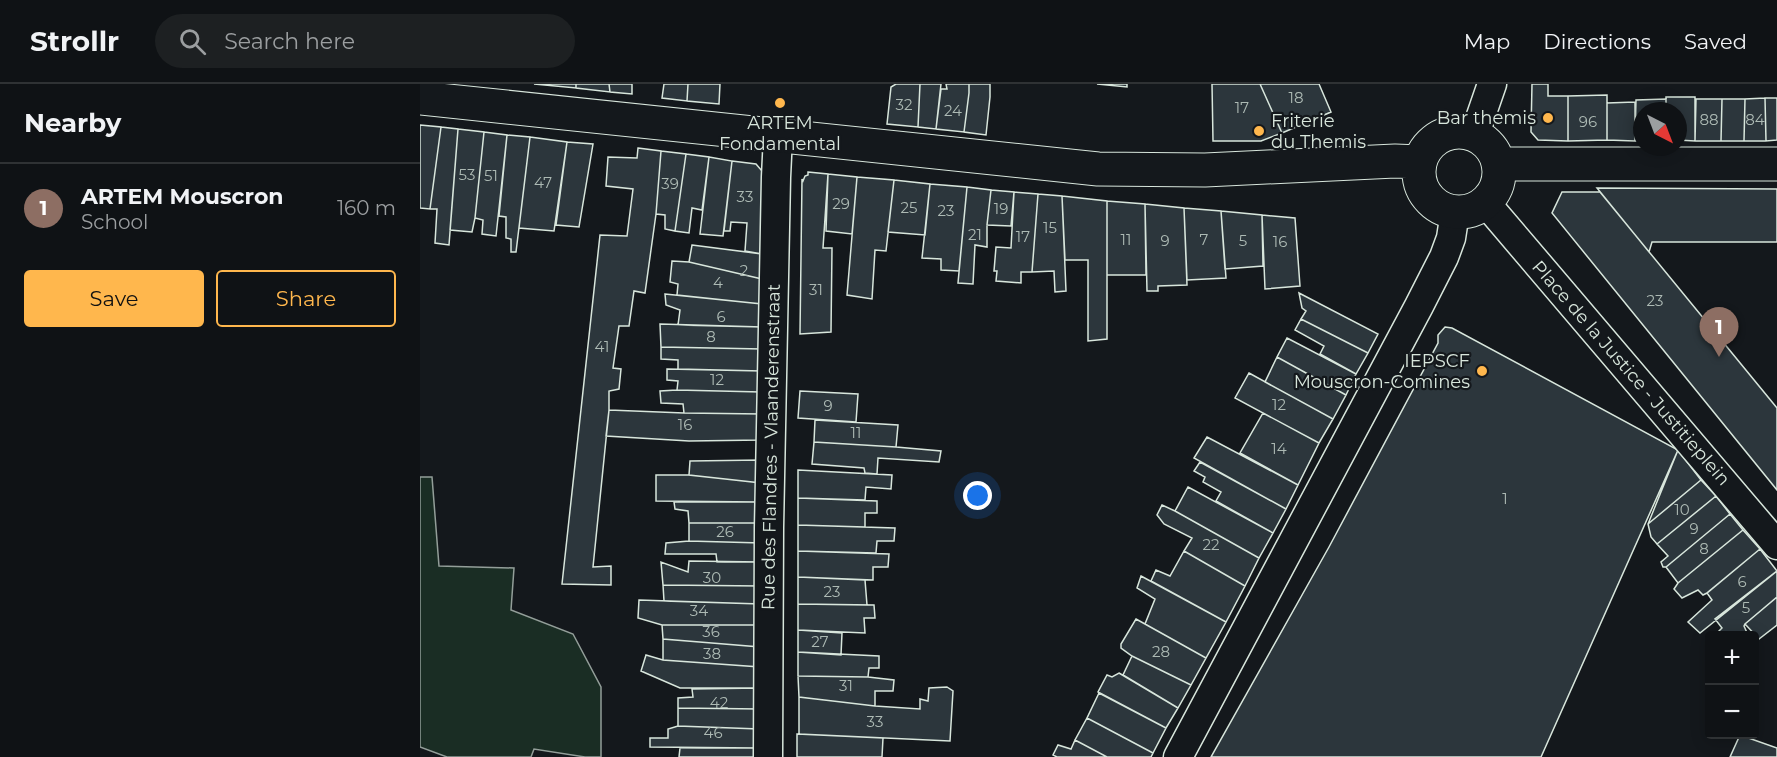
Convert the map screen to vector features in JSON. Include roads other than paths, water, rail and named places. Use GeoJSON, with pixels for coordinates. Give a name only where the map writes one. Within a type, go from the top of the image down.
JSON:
{"type":"FeatureCollection","features":[{"type":"Feature","properties":{"kind":"street"},"geometry":{"type":"LineString","coordinates":[[1474,136],[1492,84]]}},
{"type":"Feature","properties":{"kind":"street"},"geometry":{"type":"LineString","coordinates":[[420,98],[1098,169],[1205,170],[1395,161],[1420,162],[1430,144],[1441,136],[1454,132],[1474,136],[1486,144],[1492,150],[1498,164],[1495,188],[1470,207],[1451,238],[1419,306],[1178,757]]}},
{"type":"Feature","properties":{"kind":"street","name":"Rue des Flandres - Vlaanderenstraat"},"geometry":{"type":"LineString","coordinates":[[768,757],[769,528],[778,136]]}},
{"type":"Feature","properties":{"kind":"street","name":"Place de la Justice - Justitieplein"},"geometry":{"type":"LineString","coordinates":[[1420,162],[1419,177],[1428,198],[1440,207],[1470,207],[1777,545]]}},
{"type":"Feature","properties":{"kind":"street"},"geometry":{"type":"LineString","coordinates":[[1498,164],[1777,164]]}},
{"type":"Feature","properties":{"kind":"place","name":"ARTEM Fondamental"},"geometry":{"type":"Point","coordinates":[780,103]}},
{"type":"Feature","properties":{"kind":"place","name":"Bar themis"},"geometry":{"type":"Point","coordinates":[1548,118]}},
{"type":"Feature","properties":{"kind":"place","name":"Friterie du Themis"},"geometry":{"type":"Point","coordinates":[1259,131]}},
{"type":"Feature","properties":{"kind":"place","name":"ARTEM Mouscron"},"geometry":{"type":"Point","coordinates":[1719,357]}},
{"type":"Feature","properties":{"kind":"place","name":"IEPSCF Mouscron-Comines"},"geometry":{"type":"Point","coordinates":[1482,371]}}]}
